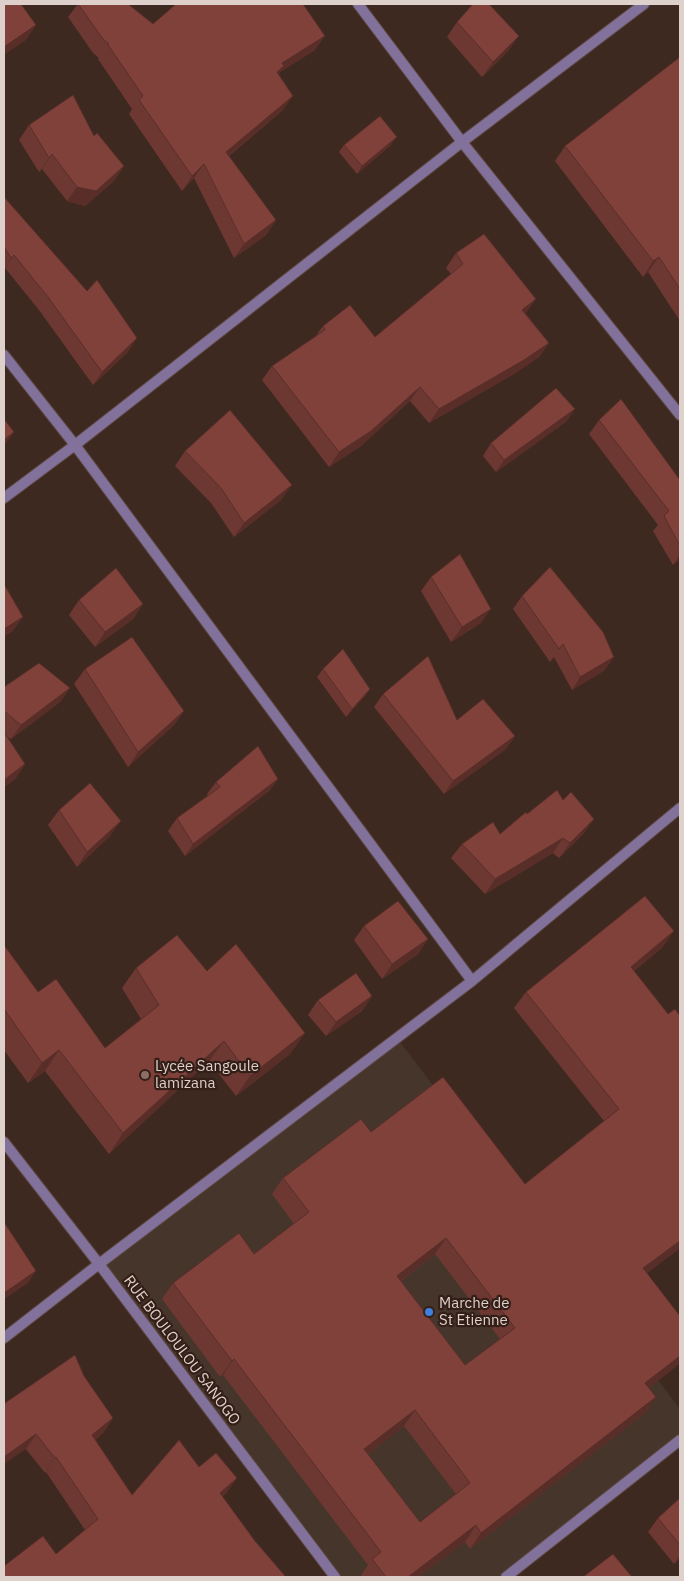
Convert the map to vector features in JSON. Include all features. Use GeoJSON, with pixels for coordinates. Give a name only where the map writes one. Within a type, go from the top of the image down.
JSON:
{"type":"FeatureCollection","features":[{"type":"Feature","properties":{"kind":"street"},"geometry":{"type":"LineString","coordinates":[[358,4],[462,142],[680,415]]}},
{"type":"Feature","properties":{"kind":"street"},"geometry":{"type":"LineString","coordinates":[[4,498],[75,445],[462,142],[644,4]]}},
{"type":"Feature","properties":{"kind":"street"},"geometry":{"type":"LineString","coordinates":[[4,354],[75,445],[472,981]]}},
{"type":"Feature","properties":{"kind":"street"},"geometry":{"type":"LineString","coordinates":[[4,1338],[472,981],[680,808]]}},
{"type":"Feature","properties":{"kind":"street","name":"RUE BOULOULOU SANOGO"},"geometry":{"type":"LineString","coordinates":[[4,1142],[99,1264],[335,1577]]}},
{"type":"Feature","properties":{"kind":"street"},"geometry":{"type":"LineString","coordinates":[[506,1577],[680,1440]]}},
{"type":"Feature","properties":{"kind":"shaded area"},"geometry":{"type":"Polygon","coordinates":[[[397,1038],[680,1409],[680,1440],[506,1577],[335,1577],[99,1264],[397,1038]]]}},
{"type":"Feature","properties":{"kind":"building"},"geometry":{"type":"Polygon","coordinates":[[[4,4],[21,4],[36,25],[4,47],[4,4]]]}},
{"type":"Feature","properties":{"kind":"building"},"geometry":{"type":"Polygon","coordinates":[[[78,4],[128,4],[153,24],[176,4],[303,4],[325,36],[282,63],[284,66],[277,72],[293,96],[226,152],[276,220],[244,244],[204,164],[192,176],[139,100],[143,96],[109,44],[103,39],[78,4]]]}},
{"type":"Feature","properties":{"kind":"building"},"geometry":{"type":"Polygon","coordinates":[[[473,4],[489,4],[519,36],[493,62],[457,22],[473,4]]]}},
{"type":"Feature","properties":{"kind":"building"},"geometry":{"type":"Polygon","coordinates":[[[680,57],[680,289],[659,257],[653,261],[565,146],[680,57]]]}},
{"type":"Feature","properties":{"kind":"building"},"geometry":{"type":"Polygon","coordinates":[[[73,95],[94,136],[97,133],[124,166],[96,191],[77,187],[52,154],[49,158],[29,125],[73,95]]]}},
{"type":"Feature","properties":{"kind":"building"},"geometry":{"type":"Polygon","coordinates":[[[380,116],[397,137],[362,166],[344,145],[380,116]]]}},
{"type":"Feature","properties":{"kind":"building"},"geometry":{"type":"Polygon","coordinates":[[[5,198],[87,291],[97,280],[137,338],[102,372],[48,297],[14,255],[11,258],[4,247],[5,198]]]}},
{"type":"Feature","properties":{"kind":"building"},"geometry":{"type":"Polygon","coordinates":[[[484,234],[536,299],[522,310],[549,343],[524,360],[439,409],[420,387],[371,431],[339,452],[272,366],[325,330],[323,326],[350,305],[375,337],[463,264],[456,253],[484,234]]]}},
{"type":"Feature","properties":{"kind":"building"},"geometry":{"type":"Polygon","coordinates":[[[556,388],[575,409],[504,460],[491,443],[556,388]]]}},
{"type":"Feature","properties":{"kind":"building"},"geometry":{"type":"Polygon","coordinates":[[[621,399],[680,480],[680,546],[664,516],[669,511],[599,420],[621,399]]]}},
{"type":"Feature","properties":{"kind":"building"},"geometry":{"type":"Polygon","coordinates":[[[230,410],[292,485],[244,523],[221,488],[185,451],[230,410]]]}},
{"type":"Feature","properties":{"kind":"building"},"geometry":{"type":"Polygon","coordinates":[[[4,419],[14,432],[4,440],[4,419]]]}},
{"type":"Feature","properties":{"kind":"building"},"geometry":{"type":"Polygon","coordinates":[[[460,554],[491,609],[462,627],[431,577],[460,554]]]}},
{"type":"Feature","properties":{"kind":"building"},"geometry":{"type":"Polygon","coordinates":[[[550,567],[603,632],[614,657],[580,677],[563,644],[559,649],[522,596],[550,567]]]}},
{"type":"Feature","properties":{"kind":"building"},"geometry":{"type":"Polygon","coordinates":[[[116,568],[143,604],[105,632],[79,600],[116,568]]]}},
{"type":"Feature","properties":{"kind":"building"},"geometry":{"type":"Polygon","coordinates":[[[4,584],[23,617],[4,629],[4,584]]]}},
{"type":"Feature","properties":{"kind":"building"},"geometry":{"type":"Polygon","coordinates":[[[132,637],[184,711],[138,752],[85,669],[132,637]]]}},
{"type":"Feature","properties":{"kind":"building"},"geometry":{"type":"Polygon","coordinates":[[[343,649],[370,689],[352,709],[323,669],[343,649]]]}},
{"type":"Feature","properties":{"kind":"building"},"geometry":{"type":"Polygon","coordinates":[[[428,656],[457,720],[483,699],[515,736],[453,781],[383,694],[428,656]]]}},
{"type":"Feature","properties":{"kind":"building"},"geometry":{"type":"Polygon","coordinates":[[[39,663],[70,688],[21,725],[4,711],[4,687],[39,663]]]}},
{"type":"Feature","properties":{"kind":"building"},"geometry":{"type":"Polygon","coordinates":[[[4,732],[25,764],[4,780],[4,732]]]}},
{"type":"Feature","properties":{"kind":"building"},"geometry":{"type":"Polygon","coordinates":[[[258,746],[278,779],[193,844],[177,818],[220,787],[216,782],[258,746]]]}},
{"type":"Feature","properties":{"kind":"building"},"geometry":{"type":"Polygon","coordinates":[[[90,783],[121,821],[87,852],[59,810],[90,783]]]}},
{"type":"Feature","properties":{"kind":"building"},"geometry":{"type":"Polygon","coordinates":[[[557,790],[563,800],[571,792],[594,819],[570,843],[563,838],[495,879],[462,844],[493,822],[500,834],[526,812],[527,814],[557,790]]]}},
{"type":"Feature","properties":{"kind":"building"},"geometry":{"type":"Polygon","coordinates":[[[645,896],[674,931],[631,967],[668,1014],[675,1009],[680,1016],[680,1241],[643,1268],[680,1316],[680,1356],[645,1383],[656,1397],[481,1533],[476,1525],[408,1577],[386,1577],[372,1559],[381,1552],[234,1359],[232,1361],[173,1283],[239,1233],[254,1254],[309,1212],[283,1178],[361,1119],[371,1132],[443,1077],[525,1184],[619,1109],[526,992],[645,896]],[[446,1238],[397,1276],[465,1365],[515,1328],[446,1238]],[[415,1410],[364,1449],[420,1522],[470,1483],[415,1410]]]}},
{"type":"Feature","properties":{"kind":"building"},"geometry":{"type":"Polygon","coordinates":[[[398,901],[428,939],[392,964],[364,926],[398,901]]]}},
{"type":"Feature","properties":{"kind":"building"},"geometry":{"type":"Polygon","coordinates":[[[177,935],[207,971],[236,944],[305,1033],[250,1076],[224,1041],[123,1133],[59,1050],[42,1063],[4,1009],[4,945],[38,992],[56,979],[105,1048],[159,1005],[136,968],[177,935]]]}},
{"type":"Feature","properties":{"kind":"building"},"geometry":{"type":"Polygon","coordinates":[[[356,973],[372,996],[336,1022],[318,1000],[356,973]]]}},
{"type":"Feature","properties":{"kind":"building"},"geometry":{"type":"Polygon","coordinates":[[[4,1222],[36,1271],[4,1293],[4,1222]]]}},
{"type":"Feature","properties":{"kind":"building"},"geometry":{"type":"Polygon","coordinates":[[[75,1355],[84,1376],[113,1418],[92,1435],[132,1495],[179,1440],[199,1467],[216,1453],[237,1478],[220,1493],[255,1541],[286,1577],[4,1577],[4,1566],[43,1536],[56,1554],[98,1519],[56,1457],[36,1434],[4,1457],[4,1401],[5,1403],[75,1355]]]}},
{"type":"Feature","properties":{"kind":"building"},"geometry":{"type":"Polygon","coordinates":[[[680,1498],[680,1545],[658,1518],[680,1498]]]}},
{"type":"Feature","properties":{"kind":"building"},"geometry":{"type":"Polygon","coordinates":[[[613,1554],[632,1577],[583,1577],[613,1554]]]}},
{"type":"Feature","properties":{"kind":"place","name":"Lycée Sangoule lamizana"},"geometry":{"type":"Point","coordinates":[145,1075]}},
{"type":"Feature","properties":{"kind":"place","name":"Marche de St Etienne"},"geometry":{"type":"Point","coordinates":[429,1312]}}]}
